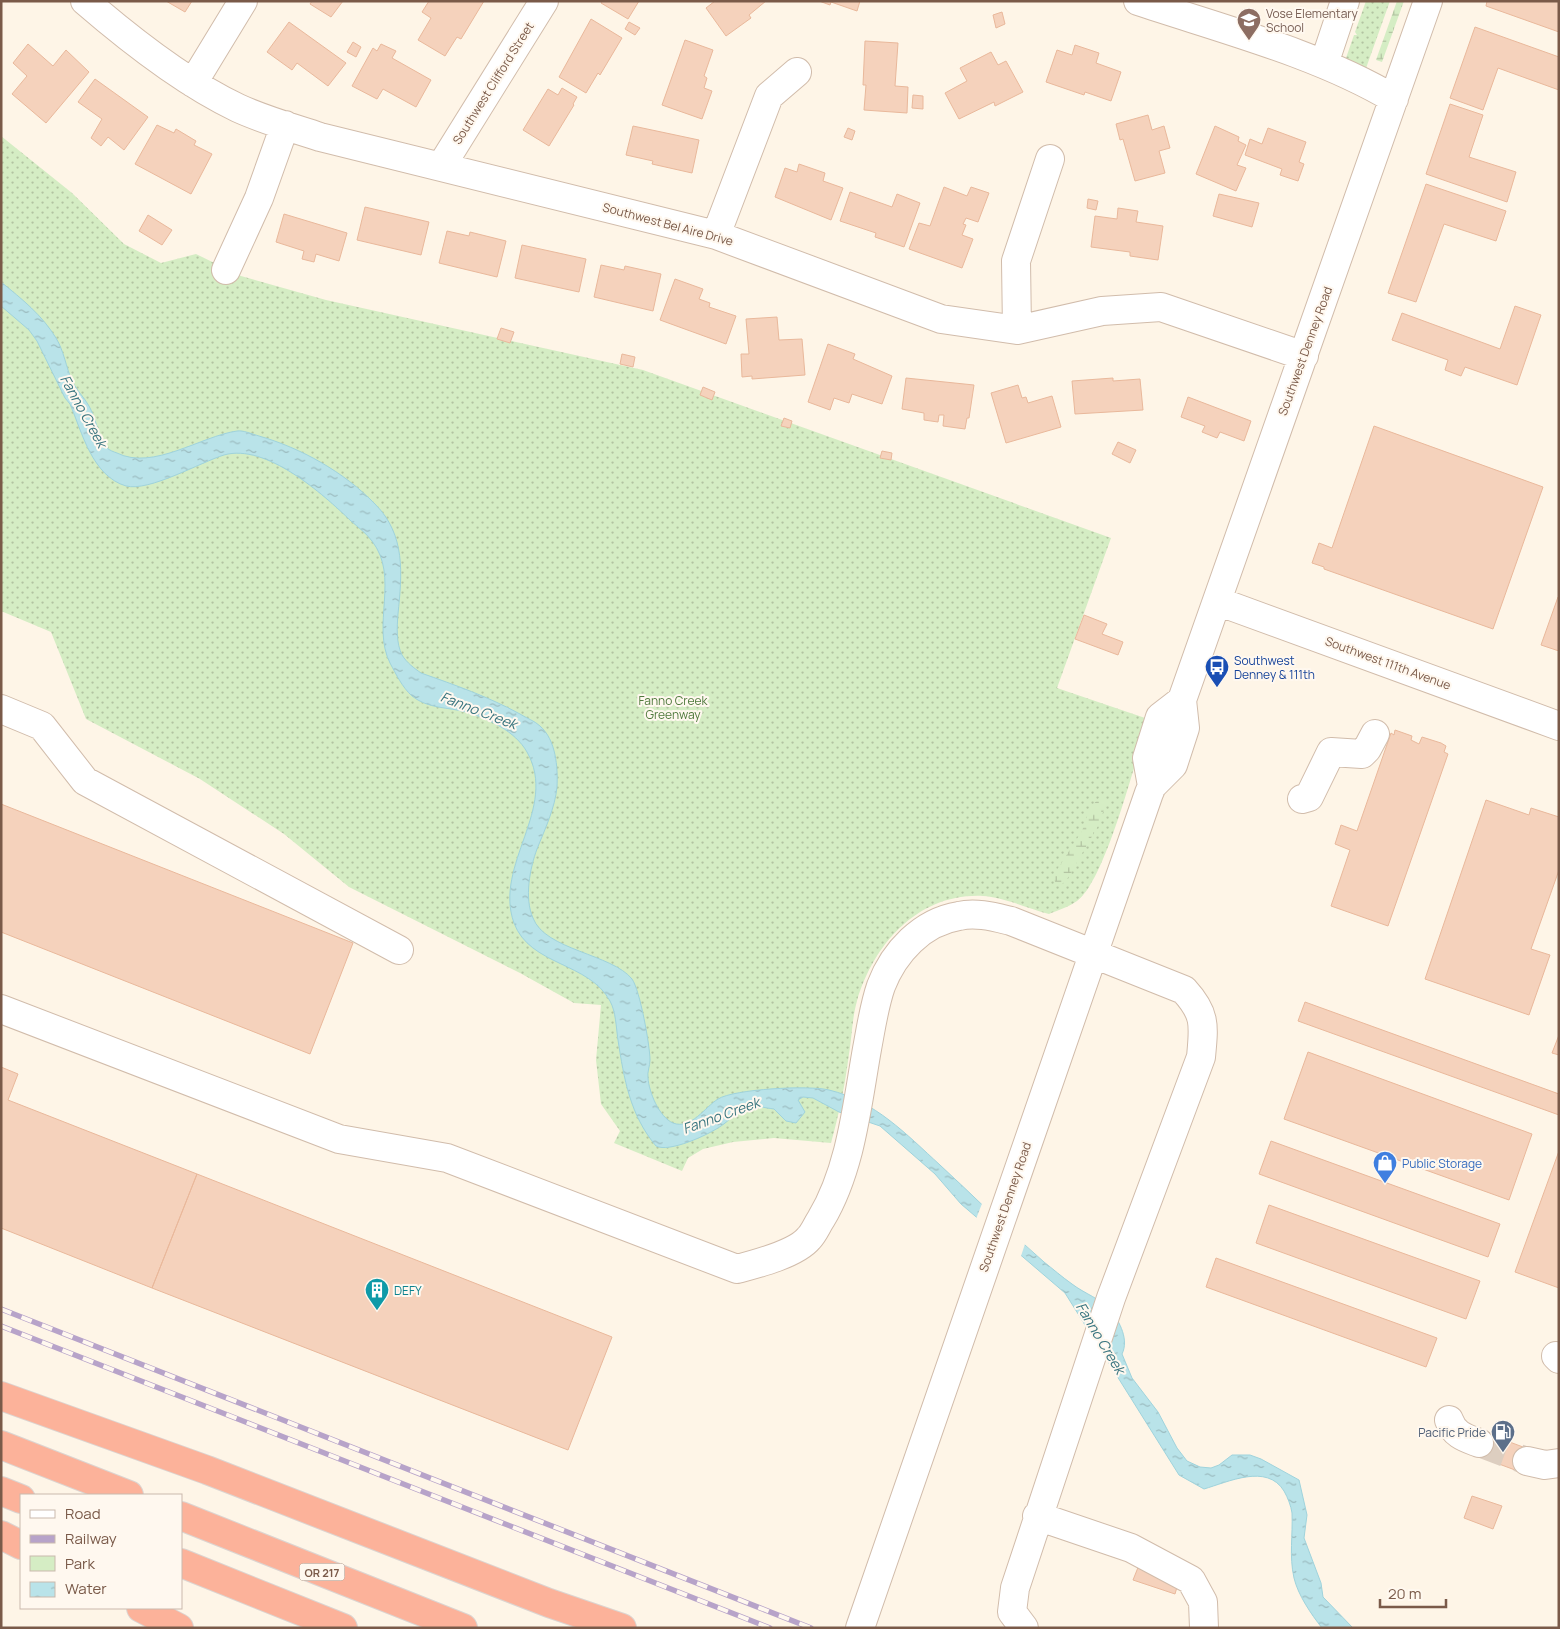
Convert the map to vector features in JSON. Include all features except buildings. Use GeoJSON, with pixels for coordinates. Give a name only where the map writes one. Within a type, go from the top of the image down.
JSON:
{"type":"FeatureCollection","features":[{"type":"Feature","properties":{"kind":"highway"},"geometry":{"type":"LineString","coordinates":[[1,1396],[207,1470],[549,1602],[622,1628]]}},
{"type":"Feature","properties":{"kind":"highway"},"geometry":{"type":"LineString","coordinates":[[1,1445],[126,1494]]}},
{"type":"Feature","properties":{"kind":"highway"},"geometry":{"type":"LineString","coordinates":[[1,1491],[20,1499]]}},
{"type":"Feature","properties":{"kind":"highway","name":"OR 217"},"geometry":{"type":"LineString","coordinates":[[182,1516],[463,1628]]}},
{"type":"Feature","properties":{"kind":"highway"},"geometry":{"type":"LineString","coordinates":[[1,1535],[20,1544]]}},
{"type":"Feature","properties":{"kind":"highway"},"geometry":{"type":"LineString","coordinates":[[182,1563],[343,1628]]}},
{"type":"Feature","properties":{"kind":"highway"},"geometry":{"type":"LineString","coordinates":[[143,1609],[179,1628]]}},
{"type":"Feature","properties":{"kind":"street","name":"Southwest Bel Aire Drive"},"geometry":{"type":"LineString","coordinates":[[85,1],[193,83],[238,108],[285,126],[320,137],[716,235],[941,319],[1017,330],[1102,311],[1161,307],[1304,356]]}},
{"type":"Feature","properties":{"kind":"street"},"geometry":{"type":"LineString","coordinates":[[193,83],[243,1]]}},
{"type":"Feature","properties":{"kind":"street","name":"Southwest Clifford Street"},"geometry":{"type":"LineString","coordinates":[[442,166],[544,1]]}},
{"type":"Feature","properties":{"kind":"street"},"geometry":{"type":"LineString","coordinates":[[1138,1],[1324,64],[1366,82],[1394,99]]}},
{"type":"Feature","properties":{"kind":"street"},"geometry":{"type":"LineString","coordinates":[[1324,64],[1345,1]]}},
{"type":"Feature","properties":{"kind":"street","name":"Southwest Denney Road"},"geometry":{"type":"LineString","coordinates":[[860,1628],[1152,786],[1147,758],[1160,717],[1182,700],[1428,1]]}},
{"type":"Feature","properties":{"kind":"street"},"geometry":{"type":"LineString","coordinates":[[716,235],[769,96],[797,72]]}},
{"type":"Feature","properties":{"kind":"street"},"geometry":{"type":"LineString","coordinates":[[226,270],[259,198],[285,126]]}},
{"type":"Feature","properties":{"kind":"street"},"geometry":{"type":"LineString","coordinates":[[1017,330],[1016,261],[1050,159]]}},
{"type":"Feature","properties":{"kind":"street","name":"Southwest 111th Avenue"},"geometry":{"type":"LineString","coordinates":[[1217,600],[1559,726]]}},
{"type":"Feature","properties":{"kind":"street"},"geometry":{"type":"LineString","coordinates":[[1,709],[42,726],[85,781],[399,950]]}},
{"type":"Feature","properties":{"kind":"street"},"geometry":{"type":"LineString","coordinates":[[1302,799],[1309,796],[1332,752],[1362,754],[1375,734]]}},
{"type":"Feature","properties":{"kind":"street"},"geometry":{"type":"LineString","coordinates":[[1,1009],[339,1139],[447,1158],[737,1269],[772,1260],[809,1240],[831,1203],[845,1158],[871,1026],[881,986],[895,959],[912,938],[934,924],[959,915],[982,915],[1002,919],[1184,990],[1198,1005],[1203,1028],[1201,1057],[1165,1149],[1111,1298],[1015,1588],[1012,1612],[1024,1628]]}},
{"type":"Feature","properties":{"kind":"street"},"geometry":{"type":"LineString","coordinates":[[1449,1420],[1456,1432],[1479,1443]]}},
{"type":"Feature","properties":{"kind":"street"},"geometry":{"type":"LineString","coordinates":[[1527,1461],[1545,1465],[1559,1464]]}},
{"type":"Feature","properties":{"kind":"street"},"geometry":{"type":"LineString","coordinates":[[1041,1507],[1131,1548],[1191,1580],[1203,1602],[1204,1628]]}},
{"type":"Feature","properties":{"kind":"green space"},"geometry":{"type":"Polygon","coordinates":[[[1366,1],[1390,1],[1365,71],[1346,58],[1354,35],[1357,35],[1355,32],[1366,1]]]}},
{"type":"Feature","properties":{"kind":"green space"},"geometry":{"type":"Polygon","coordinates":[[[1397,1],[1404,1],[1382,62],[1376,60],[1397,1]]]}},
{"type":"Feature","properties":{"kind":"green space","name":"Fanno Creek Greenway"},"geometry":{"type":"Polygon","coordinates":[[[1,136],[72,193],[124,244],[161,263],[196,254],[241,276],[326,300],[643,370],[1111,538],[1057,688],[1148,719],[1119,817],[1109,845],[1088,889],[1074,903],[1049,914],[991,897],[960,897],[939,903],[919,913],[902,926],[887,941],[875,960],[857,1001],[844,1088],[831,1143],[774,1138],[733,1142],[703,1149],[688,1158],[682,1171],[614,1143],[620,1131],[601,1104],[596,1060],[601,1005],[574,1003],[520,973],[349,887],[284,834],[200,779],[86,719],[51,632],[1,611],[1,136]]]}},
{"type":"Feature","properties":{"kind":"green space"},"geometry":{"type":"Polygon","coordinates":[[[1100,797],[1105,800],[1106,804],[1098,826],[1066,881],[1062,884],[1056,884],[1053,876],[1082,831],[1090,808],[1100,797]]]}},
{"type":"Feature","properties":{"kind":"water","name":"Fanno Creek"},"geometry":{"type":"Polygon","coordinates":[[[1,282],[38,315],[56,338],[72,381],[89,406],[101,438],[107,448],[116,453],[131,457],[146,458],[177,451],[223,434],[237,431],[245,432],[275,441],[321,462],[363,492],[385,516],[397,542],[400,556],[401,570],[397,635],[404,658],[421,673],[484,697],[533,721],[540,726],[550,739],[555,754],[557,787],[552,811],[532,865],[528,892],[530,910],[540,929],[551,938],[610,963],[632,979],[641,1006],[650,1053],[649,1084],[659,1110],[668,1120],[680,1124],[692,1121],[718,1099],[739,1093],[755,1090],[805,1088],[829,1090],[846,1095],[875,1110],[889,1120],[1044,1262],[1111,1311],[1123,1331],[1124,1349],[1122,1354],[1132,1378],[1158,1412],[1177,1448],[1187,1461],[1200,1467],[1211,1468],[1219,1465],[1232,1455],[1250,1455],[1299,1480],[1307,1515],[1304,1538],[1321,1583],[1323,1597],[1353,1628],[1322,1628],[1302,1598],[1294,1578],[1291,1554],[1292,1510],[1284,1491],[1277,1483],[1268,1478],[1258,1476],[1235,1479],[1204,1489],[1179,1475],[1065,1293],[961,1204],[935,1174],[880,1126],[839,1112],[813,1098],[803,1097],[798,1100],[805,1112],[796,1123],[786,1121],[774,1109],[749,1106],[715,1130],[698,1138],[670,1147],[662,1148],[656,1146],[647,1134],[634,1109],[626,1083],[615,1015],[610,1001],[601,988],[588,978],[533,948],[522,937],[514,923],[510,901],[512,880],[536,794],[535,773],[527,752],[516,738],[492,722],[466,712],[425,703],[412,696],[405,689],[390,663],[385,648],[383,633],[384,570],[380,555],[372,541],[310,485],[293,473],[258,456],[240,453],[224,455],[148,485],[126,486],[114,481],[105,473],[90,452],[70,404],[65,398],[37,341],[29,330],[1,306],[1,282]]]}},
{"type":"Feature","properties":{"kind":"pier"},"geometry":{"type":"Polygon","coordinates":[[[983,1201],[1026,1241],[1020,1259],[976,1219],[983,1201]]]}},
{"type":"Feature","properties":{"kind":"tunnel"},"geometry":{"type":"LineString","coordinates":[[1479,1443],[1527,1461]]}},
{"type":"Feature","properties":{"kind":"railway"},"geometry":{"type":"LineString","coordinates":[[1,1309],[811,1628]]}},
{"type":"Feature","properties":{"kind":"railway"},"geometry":{"type":"LineString","coordinates":[[1,1326],[770,1628]]}},
{"type":"Feature","properties":{"kind":"place","name":"Vose Elementary School"},"geometry":{"type":"Point","coordinates":[1249,41]}},
{"type":"Feature","properties":{"kind":"place","name":"Southwest Denney & 111th"},"geometry":{"type":"Point","coordinates":[1217,688]}},
{"type":"Feature","properties":{"kind":"place","name":"Public Storage"},"geometry":{"type":"Point","coordinates":[1385,1184]}},
{"type":"Feature","properties":{"kind":"place","name":"DEFY"},"geometry":{"type":"Point","coordinates":[377,1311]}},
{"type":"Feature","properties":{"kind":"place","name":"Pacific Pride"},"geometry":{"type":"Point","coordinates":[1503,1453]}}]}
